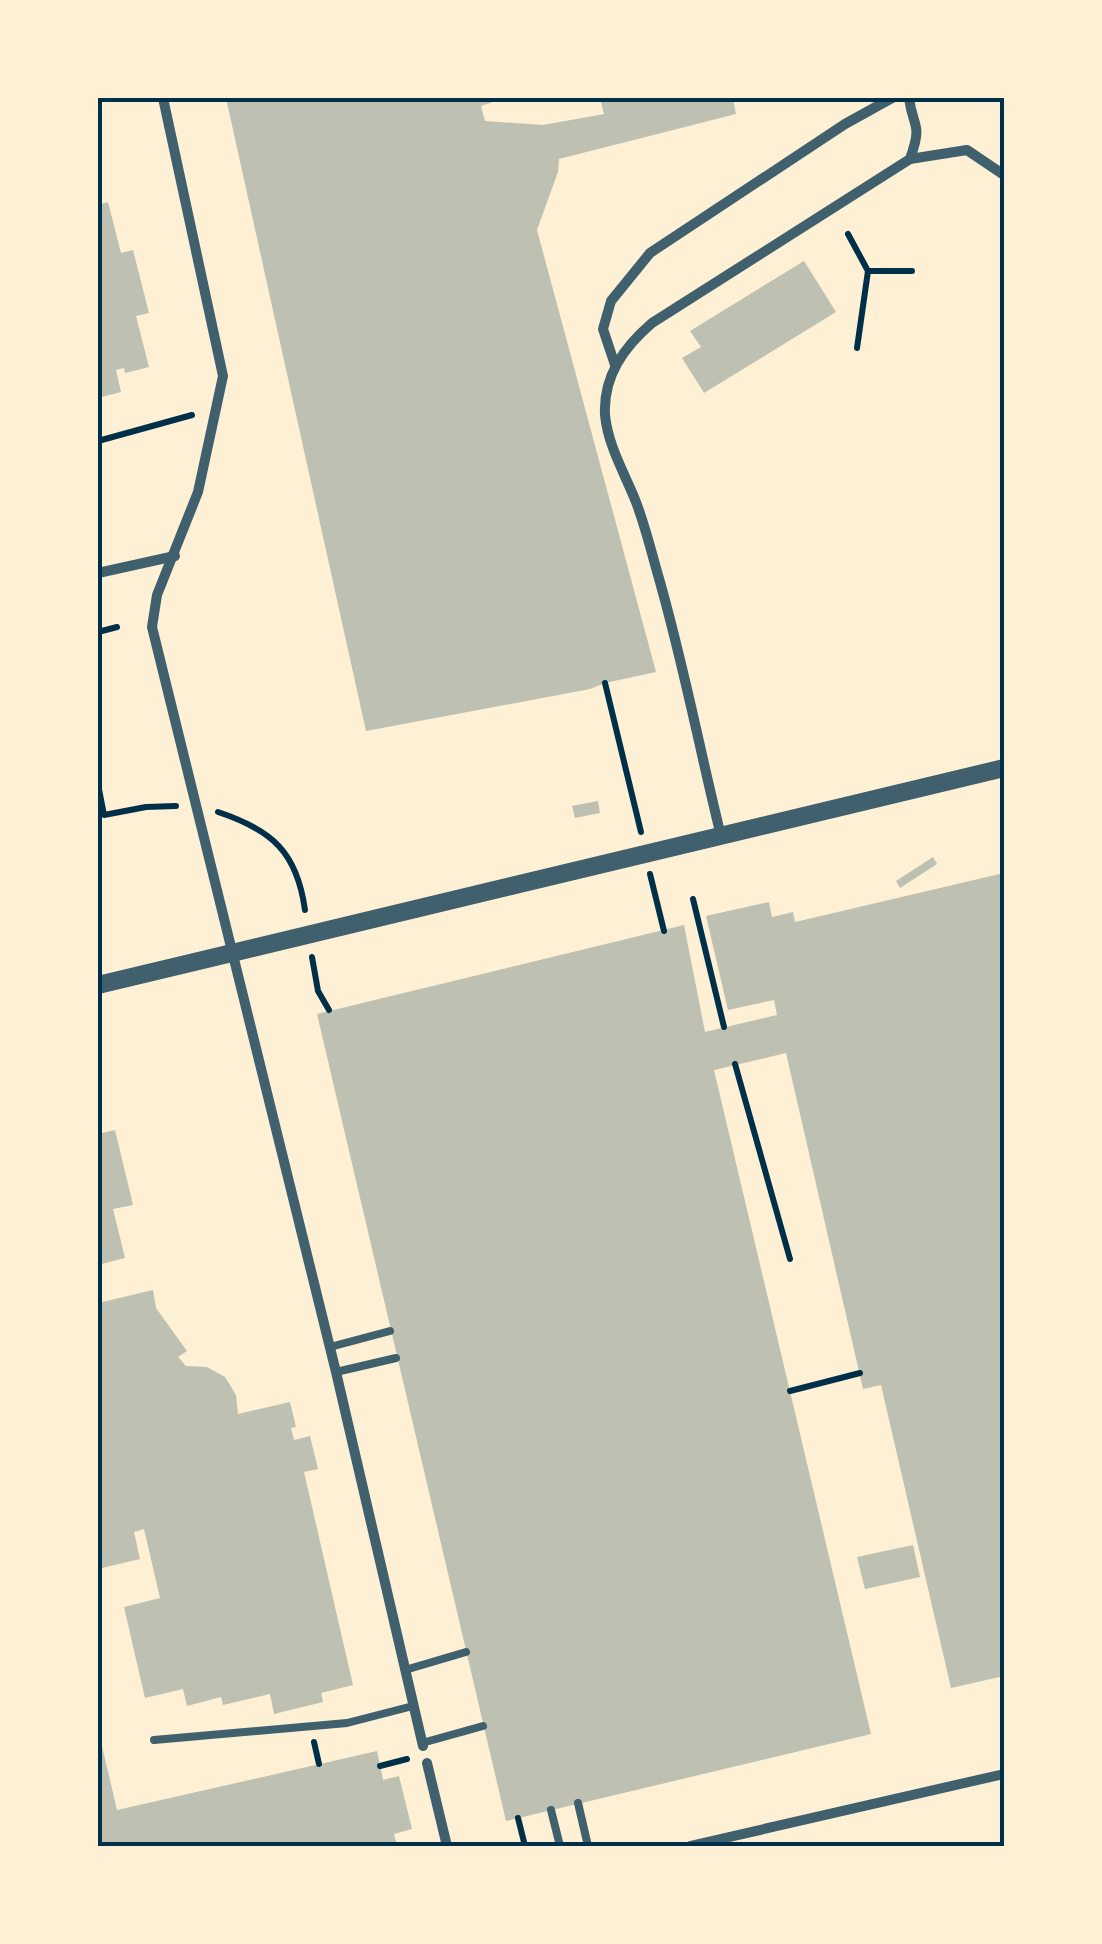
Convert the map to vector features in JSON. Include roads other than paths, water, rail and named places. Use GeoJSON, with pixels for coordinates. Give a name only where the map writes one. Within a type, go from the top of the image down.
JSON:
{"type":"FeatureCollection","features":[{"type":"Feature","properties":{"kind":"street"},"geometry":{"type":"LineString","coordinates":[[163,98],[223,376],[198,492],[157,595],[152,626],[330,1347],[422,1744]]}},
{"type":"Feature","properties":{"kind":"street"},"geometry":{"type":"LineString","coordinates":[[616,365],[602,329],[611,301],[650,254],[845,124],[892,98]]}},
{"type":"Feature","properties":{"kind":"street"},"geometry":{"type":"LineString","coordinates":[[909,98],[917,121],[917,138],[910,159]]}},
{"type":"Feature","properties":{"kind":"street"},"geometry":{"type":"LineString","coordinates":[[722,837],[658,572],[617,459],[606,415],[609,381],[626,349],[652,323],[910,159],[968,150],[1004,175]]}},
{"type":"Feature","properties":{"kind":"street"},"geometry":{"type":"LineString","coordinates":[[98,573],[175,556]]}},
{"type":"Feature","properties":{"kind":"street"},"geometry":{"type":"LineString","coordinates":[[98,985],[1004,768]]}},
{"type":"Feature","properties":{"kind":"street"},"geometry":{"type":"LineString","coordinates":[[427,1763],[446,1846]]}},
{"type":"Feature","properties":{"kind":"street"},"geometry":{"type":"LineString","coordinates":[[690,1846],[742,1841],[1004,1774]]}},
{"type":"Feature","properties":{"kind":"lane"},"geometry":{"type":"LineString","coordinates":[[330,1347],[390,1331]]}},
{"type":"Feature","properties":{"kind":"lane"},"geometry":{"type":"LineString","coordinates":[[336,1372],[396,1358]]}},
{"type":"Feature","properties":{"kind":"lane"},"geometry":{"type":"LineString","coordinates":[[405,1670],[466,1652]]}},
{"type":"Feature","properties":{"kind":"lane"},"geometry":{"type":"LineString","coordinates":[[154,1740],[347,1723],[413,1706]]}},
{"type":"Feature","properties":{"kind":"lane"},"geometry":{"type":"LineString","coordinates":[[422,1744],[483,1726]]}},
{"type":"Feature","properties":{"kind":"lane"},"geometry":{"type":"LineString","coordinates":[[578,1803],[588,1846]]}},
{"type":"Feature","properties":{"kind":"lane"},"geometry":{"type":"LineString","coordinates":[[551,1810],[560,1846]]}}]}
